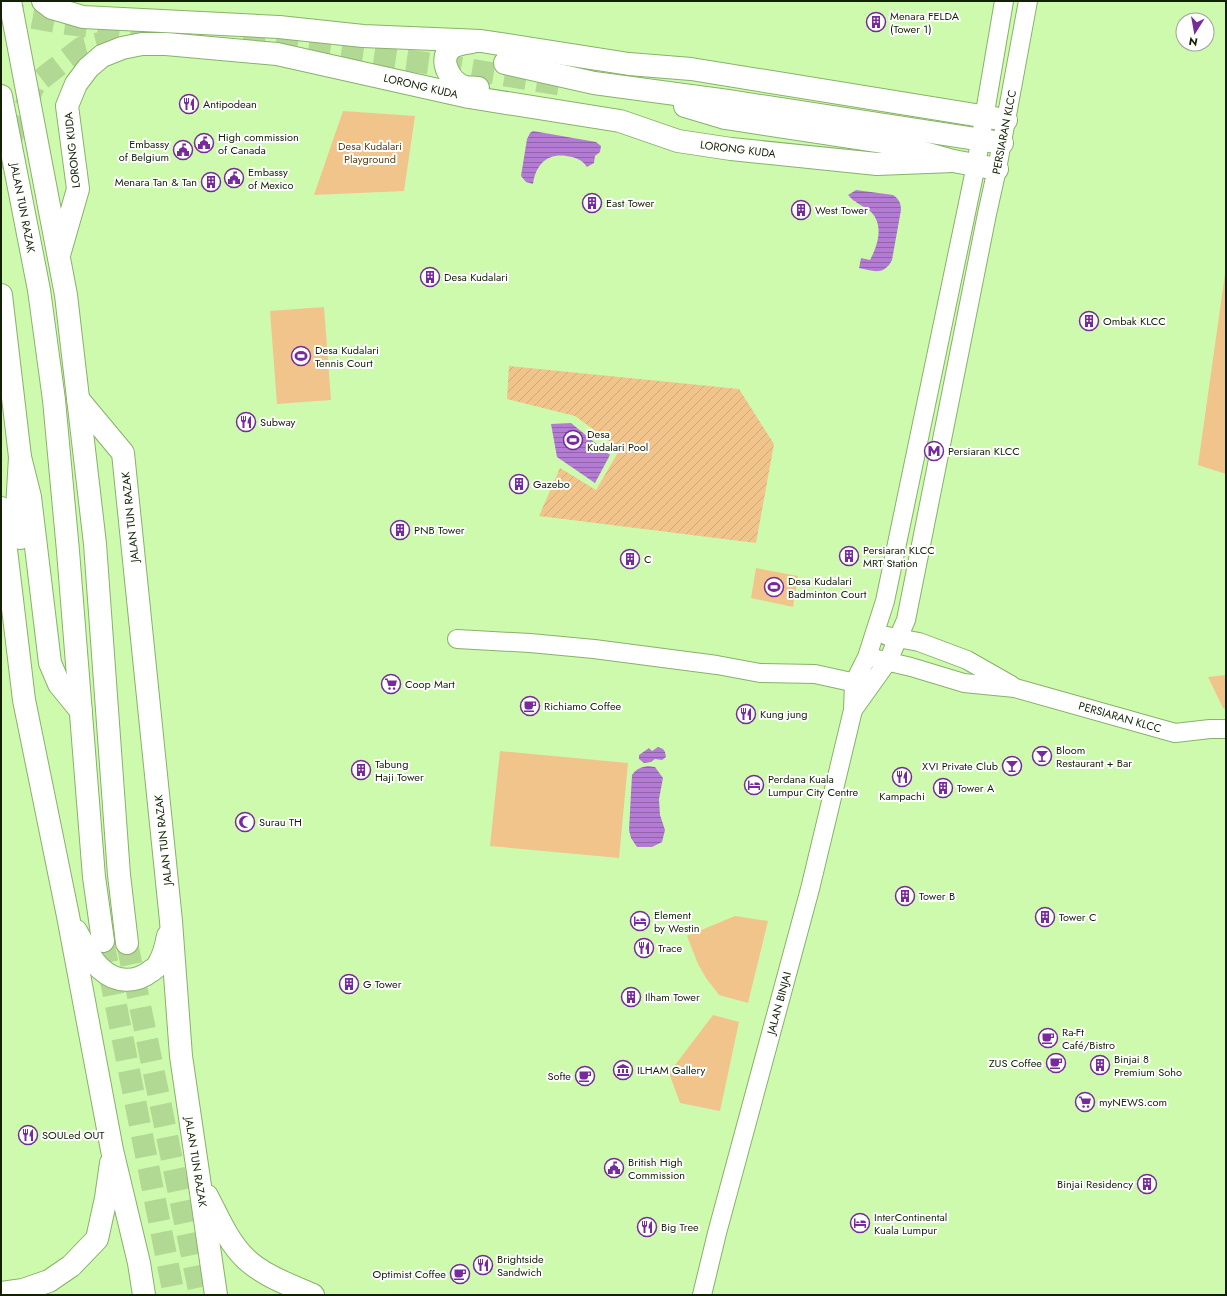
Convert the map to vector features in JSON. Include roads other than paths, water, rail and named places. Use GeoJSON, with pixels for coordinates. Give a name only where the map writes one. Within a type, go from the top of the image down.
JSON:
{"type":"FeatureCollection","features":[{"type":"Feature","properties":{"kind":"main road"},"geometry":{"type":"LineString","coordinates":[[10,1],[66,295],[95,544],[119,875],[127,943]]}},
{"type":"Feature","properties":{"kind":"main road"},"geometry":{"type":"LineString","coordinates":[[43,1],[52,8],[83,17],[279,27],[363,36],[481,41],[629,64],[691,68],[1006,120]]}},
{"type":"Feature","properties":{"kind":"main road"},"geometry":{"type":"LineString","coordinates":[[481,41],[461,44],[451,48],[447,54],[446,62],[448,73],[455,82],[464,87],[489,91],[506,103]]}},
{"type":"Feature","properties":{"kind":"main road","name":"LORONG KUDA"},"geometry":{"type":"LineString","coordinates":[[59,255],[78,189],[67,106],[76,84],[88,68],[102,56],[122,48],[142,44],[166,44],[278,54],[469,97],[620,121],[678,141],[731,149],[877,164],[952,162],[997,169]]}},
{"type":"Feature","properties":{"kind":"main road"},"geometry":{"type":"LineString","coordinates":[[505,63],[594,83],[728,101],[1002,142]]}},
{"type":"Feature","properties":{"kind":"main road","name":"LORONG KUDA"},"geometry":{"type":"LineString","coordinates":[[596,91],[671,102],[725,118],[888,143],[952,162]]}},
{"type":"Feature","properties":{"kind":"main road","name":"JALAN TUN RAZAK"},"geometry":{"type":"LineString","coordinates":[[1,96],[40,290],[54,400],[68,551],[94,877],[103,941]]}},
{"type":"Feature","properties":{"kind":"main road"},"geometry":{"type":"LineString","coordinates":[[1,295],[20,457],[30,497],[50,663],[59,684],[81,711]]}},
{"type":"Feature","properties":{"kind":"main road","name":"JALAN TUN RAZAK"},"geometry":{"type":"LineString","coordinates":[[78,399],[123,453],[172,921],[181,1056],[216,1295]]}},
{"type":"Feature","properties":{"kind":"main road"},"geometry":{"type":"LineString","coordinates":[[20,457],[17,509],[33,664],[24,700]]}},
{"type":"Feature","properties":{"kind":"main road"},"geometry":{"type":"LineString","coordinates":[[1,508],[24,700],[68,916],[112,1150],[139,1263],[144,1295]]}},
{"type":"Feature","properties":{"kind":"main road"},"geometry":{"type":"LineString","coordinates":[[68,916],[100,968],[107,974],[121,980],[144,976],[158,966],[165,952],[172,921]]}},
{"type":"Feature","properties":{"kind":"main road"},"geometry":{"type":"LineString","coordinates":[[1,1294],[24,1290],[49,1281],[71,1266],[97,1239],[106,1198],[112,1150]]}},
{"type":"Feature","properties":{"kind":"main road"},"geometry":{"type":"LineString","coordinates":[[200,1182],[233,1243],[245,1258],[277,1279],[313,1295]]}},
{"type":"Feature","properties":{"kind":"street","name":"PERSIARAN KLCC"},"geometry":{"type":"LineString","coordinates":[[853,710],[862,684],[867,657],[885,601],[976,165],[1004,1]]}},
{"type":"Feature","properties":{"kind":"street","name":"PERSIARAN KLCC"},"geometry":{"type":"LineString","coordinates":[[862,684],[888,661],[906,620],[997,169],[1028,1]]}},
{"type":"Feature","properties":{"kind":"street","name":"PERSIARAN KLCC"},"geometry":{"type":"LineString","coordinates":[[875,634],[919,642],[966,660],[1015,688]]}},
{"type":"Feature","properties":{"kind":"street"},"geometry":{"type":"LineString","coordinates":[[457,639],[507,641],[594,649],[717,665],[760,673],[815,674],[862,684]]}},
{"type":"Feature","properties":{"kind":"street","name":"PERSIARAN KLCC"},"geometry":{"type":"LineString","coordinates":[[867,657],[888,661],[964,683],[1015,688],[1174,733],[1210,729],[1226,729]]}},
{"type":"Feature","properties":{"kind":"street","name":"JALAN BINJAI"},"geometry":{"type":"LineString","coordinates":[[702,1295],[806,901],[853,710]]}},
{"type":"Feature","properties":{"kind":"tunnel"},"geometry":{"type":"LineString","coordinates":[[1,9],[13,14],[61,23],[167,37]]}},
{"type":"Feature","properties":{"kind":"tunnel"},"geometry":{"type":"LineString","coordinates":[[1,168],[11,139],[35,84],[81,48],[127,36]]}},
{"type":"Feature","properties":{"kind":"tunnel"},"geometry":{"type":"LineString","coordinates":[[243,41],[283,43],[461,68],[562,85]]}},
{"type":"Feature","properties":{"kind":"tunnel"},"geometry":{"type":"LineString","coordinates":[[103,941],[174,1295]]}},
{"type":"Feature","properties":{"kind":"tunnel"},"geometry":{"type":"LineString","coordinates":[[127,943],[200,1295]]}},
{"type":"Feature","properties":{"kind":"place","name":"Menara FELDA (Tower 1)"},"geometry":{"type":"Point","coordinates":[876,22]}},
{"type":"Feature","properties":{"kind":"place","name":"Antipodean"},"geometry":{"type":"Point","coordinates":[189,104]}},
{"type":"Feature","properties":{"kind":"place","name":"High commission of Canada"},"geometry":{"type":"Point","coordinates":[204,143]}},
{"type":"Feature","properties":{"kind":"place","name":"Embassy of Belgium"},"geometry":{"type":"Point","coordinates":[183,150]}},
{"type":"Feature","properties":{"kind":"place","name":"Embassy of Mexico"},"geometry":{"type":"Point","coordinates":[234,178]}},
{"type":"Feature","properties":{"kind":"place","name":"Menara Tan & Tan"},"geometry":{"type":"Point","coordinates":[211,182]}},
{"type":"Feature","properties":{"kind":"place","name":"East Tower"},"geometry":{"type":"Point","coordinates":[592,203]}},
{"type":"Feature","properties":{"kind":"place","name":"West Tower"},"geometry":{"type":"Point","coordinates":[801,210]}},
{"type":"Feature","properties":{"kind":"place","name":"Desa Kudalari"},"geometry":{"type":"Point","coordinates":[430,277]}},
{"type":"Feature","properties":{"kind":"place","name":"Ombak KLCC"},"geometry":{"type":"Point","coordinates":[1089,321]}},
{"type":"Feature","properties":{"kind":"place","name":"Desa Kudalari Tennis Court"},"geometry":{"type":"Point","coordinates":[301,356]}},
{"type":"Feature","properties":{"kind":"place","name":"Subway"},"geometry":{"type":"Point","coordinates":[246,422]}},
{"type":"Feature","properties":{"kind":"place","name":"Desa Kudalari Pool"},"geometry":{"type":"Point","coordinates":[573,440]}},
{"type":"Feature","properties":{"kind":"place","name":"Persiaran KLCC"},"geometry":{"type":"Point","coordinates":[934,451]}},
{"type":"Feature","properties":{"kind":"place","name":"Gazebo"},"geometry":{"type":"Point","coordinates":[519,484]}},
{"type":"Feature","properties":{"kind":"place","name":"PNB Tower"},"geometry":{"type":"Point","coordinates":[400,530]}},
{"type":"Feature","properties":{"kind":"place","name":"Persiaran KLCC MRT Station"},"geometry":{"type":"Point","coordinates":[849,556]}},
{"type":"Feature","properties":{"kind":"place","name":"C"},"geometry":{"type":"Point","coordinates":[630,559]}},
{"type":"Feature","properties":{"kind":"place","name":"Desa Kudalari Badminton Court"},"geometry":{"type":"Point","coordinates":[774,587]}},
{"type":"Feature","properties":{"kind":"place","name":"Coop Mart"},"geometry":{"type":"Point","coordinates":[391,684]}},
{"type":"Feature","properties":{"kind":"place","name":"Richiamo Coffee"},"geometry":{"type":"Point","coordinates":[530,706]}},
{"type":"Feature","properties":{"kind":"place","name":"Kung jung"},"geometry":{"type":"Point","coordinates":[746,714]}},
{"type":"Feature","properties":{"kind":"place","name":"Bloom Restaurant + Bar"},"geometry":{"type":"Point","coordinates":[1042,756]}},
{"type":"Feature","properties":{"kind":"place","name":"XVI Private Club"},"geometry":{"type":"Point","coordinates":[1012,766]}},
{"type":"Feature","properties":{"kind":"place","name":"Tabung Haji Tower"},"geometry":{"type":"Point","coordinates":[361,770]}},
{"type":"Feature","properties":{"kind":"place","name":"Kampachi"},"geometry":{"type":"Point","coordinates":[902,777]}},
{"type":"Feature","properties":{"kind":"place","name":"Perdana Kuala Lumpur City Centre"},"geometry":{"type":"Point","coordinates":[754,785]}},
{"type":"Feature","properties":{"kind":"place","name":"Tower A"},"geometry":{"type":"Point","coordinates":[943,788]}},
{"type":"Feature","properties":{"kind":"place","name":"Surau TH"},"geometry":{"type":"Point","coordinates":[245,822]}},
{"type":"Feature","properties":{"kind":"place","name":"Tower B"},"geometry":{"type":"Point","coordinates":[905,896]}},
{"type":"Feature","properties":{"kind":"place","name":"Tower C"},"geometry":{"type":"Point","coordinates":[1045,917]}},
{"type":"Feature","properties":{"kind":"place","name":"Element by Westin"},"geometry":{"type":"Point","coordinates":[640,921]}},
{"type":"Feature","properties":{"kind":"place","name":"Trace"},"geometry":{"type":"Point","coordinates":[644,948]}},
{"type":"Feature","properties":{"kind":"place","name":"G Tower"},"geometry":{"type":"Point","coordinates":[349,984]}},
{"type":"Feature","properties":{"kind":"place","name":"Ilham Tower"},"geometry":{"type":"Point","coordinates":[631,997]}},
{"type":"Feature","properties":{"kind":"place","name":"Ra-Ft Café/Bistro"},"geometry":{"type":"Point","coordinates":[1048,1038]}},
{"type":"Feature","properties":{"kind":"place","name":"ZUS Coffee"},"geometry":{"type":"Point","coordinates":[1056,1063]}},
{"type":"Feature","properties":{"kind":"place","name":"Binjai 8 Premium Soho"},"geometry":{"type":"Point","coordinates":[1100,1065]}},
{"type":"Feature","properties":{"kind":"place","name":"ILHAM Gallery"},"geometry":{"type":"Point","coordinates":[623,1070]}},
{"type":"Feature","properties":{"kind":"place","name":"Softe"},"geometry":{"type":"Point","coordinates":[585,1076]}},
{"type":"Feature","properties":{"kind":"place","name":"myNEWS.com"},"geometry":{"type":"Point","coordinates":[1085,1102]}},
{"type":"Feature","properties":{"kind":"place","name":"SOULed OUT"},"geometry":{"type":"Point","coordinates":[28,1135]}},
{"type":"Feature","properties":{"kind":"place","name":"British High Commission"},"geometry":{"type":"Point","coordinates":[614,1168]}},
{"type":"Feature","properties":{"kind":"place","name":"Binjai Residency"},"geometry":{"type":"Point","coordinates":[1147,1184]}},
{"type":"Feature","properties":{"kind":"place","name":"InterContinental Kuala Lumpur"},"geometry":{"type":"Point","coordinates":[860,1223]}},
{"type":"Feature","properties":{"kind":"place","name":"Big Tree"},"geometry":{"type":"Point","coordinates":[647,1227]}},
{"type":"Feature","properties":{"kind":"place","name":"Brightside Sandwich"},"geometry":{"type":"Point","coordinates":[483,1265]}},
{"type":"Feature","properties":{"kind":"place","name":"Optimist Coffee"},"geometry":{"type":"Point","coordinates":[460,1274]}},
{"type":"Feature","properties":{"kind":"park label","name":"Desa Kudalari Playground"},"geometry":{"type":"Point","coordinates":[370,152]}}]}
